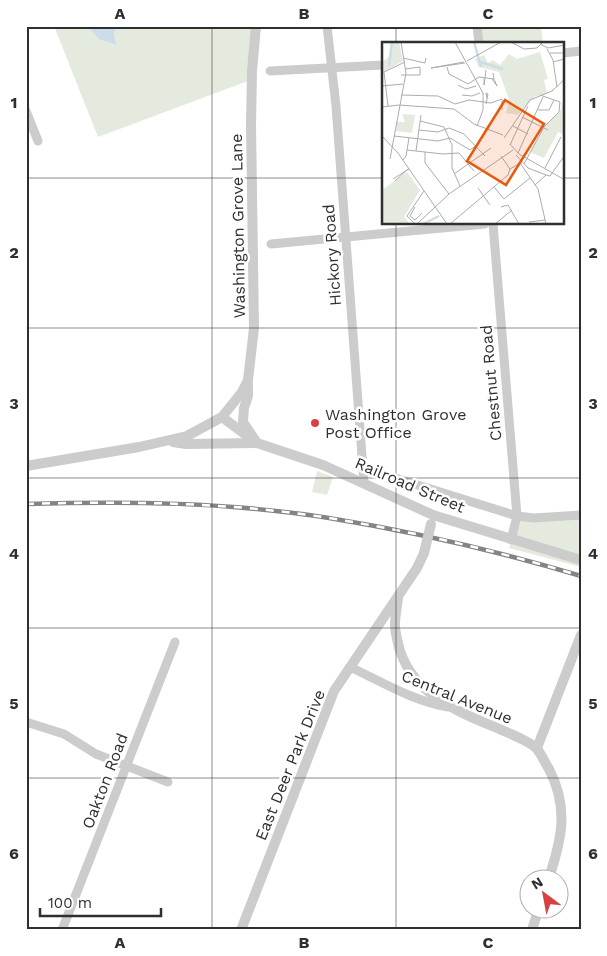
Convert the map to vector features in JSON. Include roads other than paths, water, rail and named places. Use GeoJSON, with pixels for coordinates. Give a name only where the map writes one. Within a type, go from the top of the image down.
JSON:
{"type":"FeatureCollection","features":[{"type":"Feature","properties":{"kind":"street","name":"Washington Grove Lane"},"geometry":{"type":"LineString","coordinates":[[220,419],[242,392],[248,380],[254,328],[251,124],[252,71],[256,26]]}},
{"type":"Feature","properties":{"kind":"street","name":"Hickory Road"},"geometry":{"type":"LineString","coordinates":[[327,26],[336,106],[364,482]]}},
{"type":"Feature","properties":{"kind":"street"},"geometry":{"type":"LineString","coordinates":[[477,26],[479,42]]}},
{"type":"Feature","properties":{"kind":"street"},"geometry":{"type":"LineString","coordinates":[[564,52],[581,51]]}},
{"type":"Feature","properties":{"kind":"street"},"geometry":{"type":"LineString","coordinates":[[270,71],[382,65]]}},
{"type":"Feature","properties":{"kind":"street"},"geometry":{"type":"LineString","coordinates":[[26,111],[38,140]]}},
{"type":"Feature","properties":{"kind":"street"},"geometry":{"type":"LineString","coordinates":[[272,244],[474,225]]}},
{"type":"Feature","properties":{"kind":"street","name":"Chestnut Road"},"geometry":{"type":"LineString","coordinates":[[493,225],[517,516],[511,540]]}},
{"type":"Feature","properties":{"kind":"street"},"geometry":{"type":"LineString","coordinates":[[167,442],[186,444],[253,443],[244,422],[244,408],[248,396],[248,380]]}},
{"type":"Feature","properties":{"kind":"street"},"geometry":{"type":"LineString","coordinates":[[26,466],[167,442],[187,436],[220,419]]}},
{"type":"Feature","properties":{"kind":"street","name":"Railroad Street"},"geometry":{"type":"LineString","coordinates":[[220,419],[253,443],[323,465],[364,482],[432,519],[581,560]]}},
{"type":"Feature","properties":{"kind":"street"},"geometry":{"type":"LineString","coordinates":[[364,468],[517,516],[534,518],[581,515]]}},
{"type":"Feature","properties":{"kind":"street","name":"East Deer Park Drive"},"geometry":{"type":"LineString","coordinates":[[241,930],[334,691],[418,568],[424,553],[432,519]]}},
{"type":"Feature","properties":{"kind":"street","name":"East Deer Park Drive"},"geometry":{"type":"LineString","coordinates":[[399,594],[395,625],[404,661],[415,679],[429,693],[449,707]]}},
{"type":"Feature","properties":{"kind":"street"},"geometry":{"type":"LineString","coordinates":[[552,868],[559,848],[562,811],[556,782],[537,748],[581,635]]}},
{"type":"Feature","properties":{"kind":"street","name":"Oakton Road"},"geometry":{"type":"LineString","coordinates":[[62,930],[175,642]]}},
{"type":"Feature","properties":{"kind":"street","name":"Central Avenue"},"geometry":{"type":"LineString","coordinates":[[350,667],[413,697],[449,707],[537,748]]}},
{"type":"Feature","properties":{"kind":"street"},"geometry":{"type":"LineString","coordinates":[[26,722],[64,734],[96,754],[168,782]]}},
{"type":"Feature","properties":{"kind":"street"},"geometry":{"type":"LineString","coordinates":[[532,930],[536,918]]}},
{"type":"Feature","properties":{"kind":"water"},"geometry":{"type":"Polygon","coordinates":[[[88,26],[116,26],[114,34],[116,45],[99,39],[88,26]]]}},
{"type":"Feature","properties":{"kind":"railway"},"geometry":{"type":"LineString","coordinates":[[26,504],[178,504],[291,513],[361,523],[425,536],[519,558],[581,576]]}},
{"type":"Feature","properties":{"kind":"place","name":"Washington Grove Post Office"},"geometry":{"type":"Point","coordinates":[315,423]}}]}
